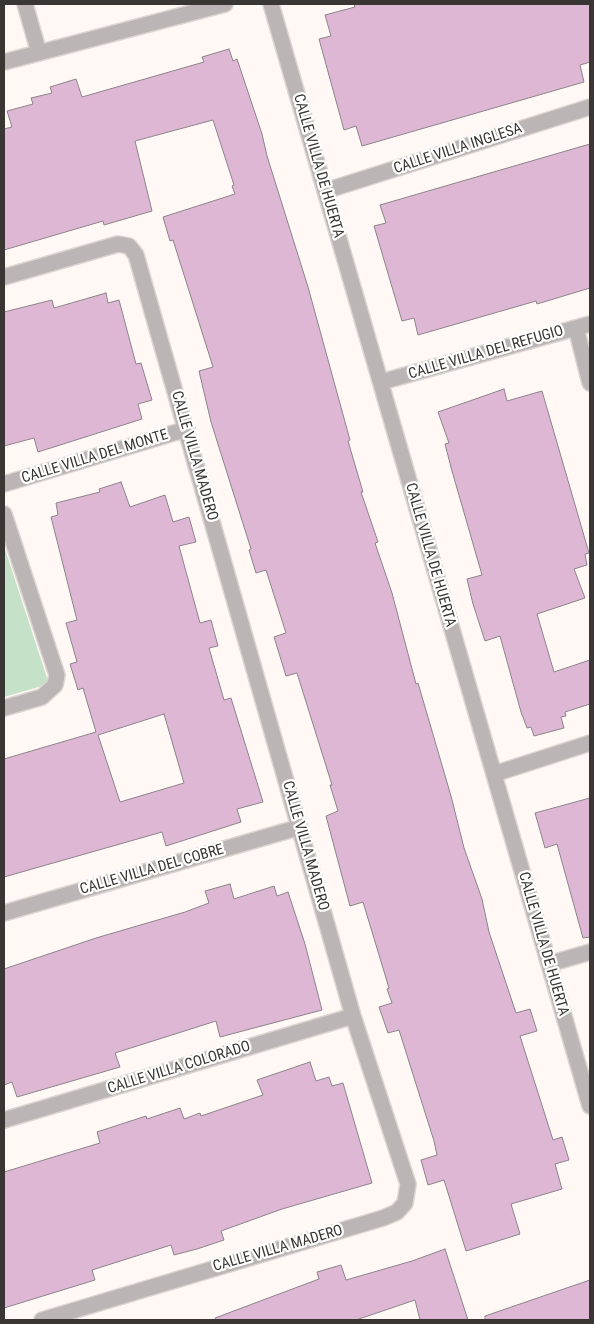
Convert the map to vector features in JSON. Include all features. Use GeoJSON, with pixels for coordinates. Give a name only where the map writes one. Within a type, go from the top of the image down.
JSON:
{"type":"FeatureCollection","features":[{"type":"Feature","properties":{"kind":"street"},"geometry":{"type":"LineString","coordinates":[[25,4],[38,53]]}},
{"type":"Feature","properties":{"kind":"street"},"geometry":{"type":"LineString","coordinates":[[4,62],[225,4]]}},
{"type":"Feature","properties":{"kind":"street","name":"CALLE VILLA DE HUERTA"},"geometry":{"type":"LineString","coordinates":[[271,4],[590,1106]]}},
{"type":"Feature","properties":{"kind":"street","name":"CALLE VILLA INGLESA"},"geometry":{"type":"LineString","coordinates":[[325,191],[590,107]]}},
{"type":"Feature","properties":{"kind":"street","name":"CALLE VILLA MADERO"},"geometry":{"type":"LineString","coordinates":[[4,277],[118,244],[128,246],[136,255],[353,1016],[408,1184],[405,1203],[397,1212],[383,1218],[42,1320]]}},
{"type":"Feature","properties":{"kind":"street"},"geometry":{"type":"LineString","coordinates":[[583,326],[590,383]]}},
{"type":"Feature","properties":{"kind":"street","name":"CALLE VILLA DEL REFUGIO"},"geometry":{"type":"LineString","coordinates":[[381,382],[583,326]]}},
{"type":"Feature","properties":{"kind":"street","name":"CALLE VILLA DEL MONTE"},"geometry":{"type":"LineString","coordinates":[[4,484],[187,429]]}},
{"type":"Feature","properties":{"kind":"street"},"geometry":{"type":"LineString","coordinates":[[4,514],[57,675],[56,685],[42,697],[4,708]]}},
{"type":"Feature","properties":{"kind":"street"},"geometry":{"type":"LineString","coordinates":[[494,774],[590,743]]}},
{"type":"Feature","properties":{"kind":"street","name":"CALLE VILLA DEL COBRE"},"geometry":{"type":"LineString","coordinates":[[4,913],[300,827]]}},
{"type":"Feature","properties":{"kind":"street"},"geometry":{"type":"LineString","coordinates":[[549,964],[590,952]]}},
{"type":"Feature","properties":{"kind":"street","name":"CALLE VILLA COLORADO"},"geometry":{"type":"LineString","coordinates":[[4,1120],[353,1016]]}},
{"type":"Feature","properties":{"kind":"green space"},"geometry":{"type":"Polygon","coordinates":[[[4,546],[49,684],[4,697],[4,546]]]}},
{"type":"Feature","properties":{"kind":"building"},"geometry":{"type":"Polygon","coordinates":[[[354,4],[590,4],[590,62],[580,65],[584,82],[362,146],[356,126],[344,130],[319,39],[331,36],[325,15],[355,7],[354,4]]]}},
{"type":"Feature","properties":{"kind":"building"},"geometry":{"type":"Polygon","coordinates":[[[229,49],[233,61],[237,59],[262,134],[267,156],[308,287],[350,440],[348,441],[363,492],[361,492],[378,542],[375,543],[392,593],[416,684],[418,683],[464,848],[482,899],[489,932],[516,1013],[530,1009],[537,1031],[520,1036],[553,1140],[562,1137],[569,1160],[555,1164],[562,1189],[511,1204],[520,1234],[466,1251],[444,1180],[428,1185],[421,1160],[437,1155],[434,1141],[399,1030],[388,1033],[379,1007],[392,1003],[387,989],[389,988],[363,902],[350,906],[326,816],[338,811],[330,785],[332,785],[297,673],[286,676],[274,637],[286,633],[266,570],[256,573],[249,550],[251,549],[211,422],[199,371],[213,367],[173,240],[170,241],[163,217],[235,194],[232,186],[234,185],[213,120],[135,141],[152,211],[104,225],[103,221],[4,250],[4,129],[12,127],[7,111],[33,104],[31,98],[52,93],[50,87],[76,79],[82,97],[204,62],[202,57],[229,49]]]}},
{"type":"Feature","properties":{"kind":"building"},"geometry":{"type":"Polygon","coordinates":[[[590,144],[590,288],[537,304],[536,301],[418,335],[414,318],[402,321],[374,226],[386,223],[380,205],[590,144]]]}},
{"type":"Feature","properties":{"kind":"building"},"geometry":{"type":"Polygon","coordinates":[[[106,293],[108,303],[119,300],[136,364],[141,363],[152,400],[138,404],[142,419],[38,452],[34,438],[4,446],[4,312],[52,300],[54,308],[106,293]]]}},
{"type":"Feature","properties":{"kind":"building"},"geometry":{"type":"Polygon","coordinates":[[[504,389],[507,401],[542,391],[589,553],[585,554],[587,565],[574,569],[585,598],[537,614],[554,672],[590,660],[590,704],[565,712],[566,716],[561,717],[564,728],[534,736],[531,727],[527,728],[521,712],[500,636],[485,641],[473,604],[467,579],[482,575],[445,444],[449,443],[438,412],[504,389]]]}},
{"type":"Feature","properties":{"kind":"building"},"geometry":{"type":"Polygon","coordinates":[[[121,482],[130,507],[165,495],[173,522],[189,517],[196,542],[179,546],[200,623],[211,620],[218,646],[209,648],[224,700],[231,698],[263,802],[237,809],[241,822],[166,846],[162,832],[4,877],[4,759],[96,732],[83,688],[78,690],[70,664],[77,662],[66,623],[77,620],[51,517],[58,515],[56,503],[100,492],[99,489],[121,482]],[[164,714],[98,735],[120,802],[184,783],[164,714]]]}},
{"type":"Feature","properties":{"kind":"building"},"geometry":{"type":"Polygon","coordinates":[[[590,798],[590,937],[583,938],[557,844],[545,848],[535,813],[590,798]]]}},
{"type":"Feature","properties":{"kind":"building"},"geometry":{"type":"Polygon","coordinates":[[[230,884],[234,899],[274,886],[277,896],[288,892],[305,944],[322,1010],[220,1037],[216,1021],[115,1053],[120,1067],[17,1097],[12,1082],[4,1085],[4,969],[209,903],[205,891],[230,884]]]}},
{"type":"Feature","properties":{"kind":"building"},"geometry":{"type":"Polygon","coordinates":[[[310,1062],[316,1081],[329,1077],[332,1086],[343,1083],[372,1183],[282,1209],[221,1231],[224,1240],[197,1249],[174,1255],[171,1245],[92,1270],[95,1280],[4,1308],[4,1172],[100,1143],[97,1132],[146,1116],[147,1119],[180,1108],[184,1119],[200,1113],[201,1116],[263,1095],[257,1080],[310,1062]]]}},
{"type":"Feature","properties":{"kind":"building"},"geometry":{"type":"Polygon","coordinates":[[[445,1249],[468,1320],[420,1320],[415,1300],[356,1320],[216,1320],[215,1318],[319,1279],[317,1272],[341,1265],[346,1280],[412,1261],[445,1249]]]}},
{"type":"Feature","properties":{"kind":"building"},"geometry":{"type":"Polygon","coordinates":[[[590,1280],[590,1320],[485,1320],[485,1316],[590,1280]]]}}]}
